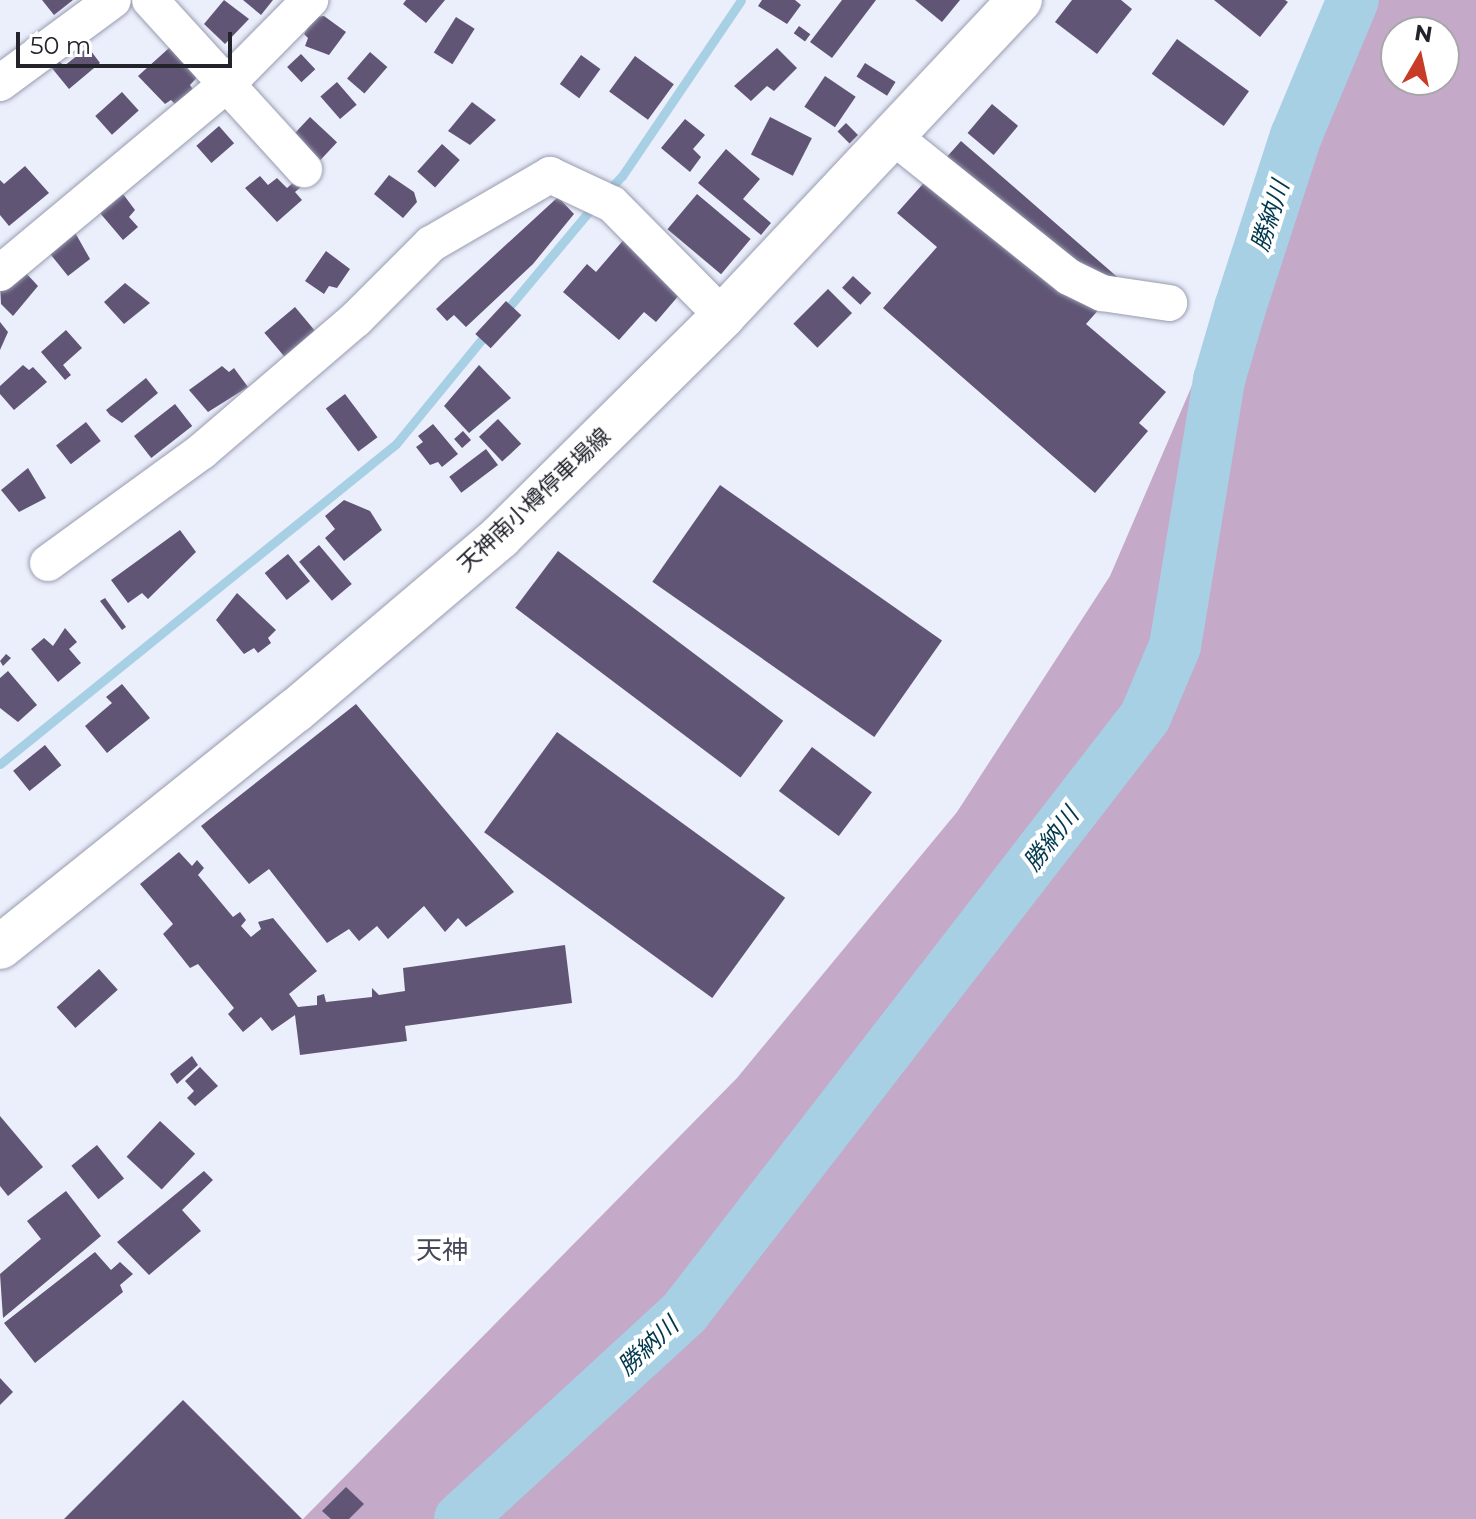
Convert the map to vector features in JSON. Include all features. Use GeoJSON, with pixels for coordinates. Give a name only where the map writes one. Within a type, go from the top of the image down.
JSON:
{"type":"FeatureCollection","features":[{"type":"Feature","properties":{"kind":"main road","name":"天神南小樽停車場線"},"geometry":{"type":"LineString","coordinates":[[0,947],[295,711],[500,537],[723,316],[1020,0]]}},
{"type":"Feature","properties":{"kind":"street"},"geometry":{"type":"LineString","coordinates":[[0,83],[113,0]]}},
{"type":"Feature","properties":{"kind":"street"},"geometry":{"type":"LineString","coordinates":[[150,0],[304,169]]}},
{"type":"Feature","properties":{"kind":"street"},"geometry":{"type":"LineString","coordinates":[[0,273],[226,85],[310,0]]}},
{"type":"Feature","properties":{"kind":"street"},"geometry":{"type":"LineString","coordinates":[[894,137],[1069,277],[1102,293],[1169,303]]}},
{"type":"Feature","properties":{"kind":"street"},"geometry":{"type":"LineString","coordinates":[[48,563],[202,451],[356,319],[431,244],[550,175],[612,204],[723,316]]}},
{"type":"Feature","properties":{"kind":"shaded area"},"geometry":{"type":"Polygon","coordinates":[[[1358,0],[1476,0],[1476,1519],[303,1519],[737,1078],[957,812],[1110,576],[1358,0]]]}},
{"type":"Feature","properties":{"kind":"building"},"geometry":{"type":"Polygon","coordinates":[[[42,0],[73,0],[54,15],[42,0]]]}},
{"type":"Feature","properties":{"kind":"building"},"geometry":{"type":"Polygon","coordinates":[[[224,0],[249,19],[225,44],[204,24],[224,0]]]}},
{"type":"Feature","properties":{"kind":"building"},"geometry":{"type":"Polygon","coordinates":[[[243,0],[273,0],[261,15],[243,0]]]}},
{"type":"Feature","properties":{"kind":"building"},"geometry":{"type":"Polygon","coordinates":[[[406,0],[445,0],[426,23],[403,4],[406,0]]]}},
{"type":"Feature","properties":{"kind":"building"},"geometry":{"type":"Polygon","coordinates":[[[762,0],[795,0],[801,5],[787,24],[758,6],[762,0]]]}},
{"type":"Feature","properties":{"kind":"building"},"geometry":{"type":"Polygon","coordinates":[[[842,0],[876,0],[832,58],[810,42],[842,0]]]}},
{"type":"Feature","properties":{"kind":"building"},"geometry":{"type":"Polygon","coordinates":[[[915,0],[960,0],[942,22],[915,0]]]}},
{"type":"Feature","properties":{"kind":"building"},"geometry":{"type":"Polygon","coordinates":[[[1072,0],[1121,0],[1132,9],[1097,54],[1055,22],[1072,0]]]}},
{"type":"Feature","properties":{"kind":"building"},"geometry":{"type":"Polygon","coordinates":[[[1214,0],[1285,0],[1288,2],[1260,37],[1214,0]]]}},
{"type":"Feature","properties":{"kind":"building"},"geometry":{"type":"Polygon","coordinates":[[[324,16],[346,32],[329,55],[305,46],[308,38],[304,34],[315,17],[324,16]]]}},
{"type":"Feature","properties":{"kind":"building"},"geometry":{"type":"Polygon","coordinates":[[[456,17],[475,29],[452,64],[434,53],[456,17]]]}},
{"type":"Feature","properties":{"kind":"building"},"geometry":{"type":"Polygon","coordinates":[[[799,26],[810,34],[805,42],[794,33],[799,26]]]}},
{"type":"Feature","properties":{"kind":"building"},"geometry":{"type":"Polygon","coordinates":[[[179,39],[205,69],[190,85],[194,91],[177,106],[171,100],[165,104],[138,76],[179,39]]]}},
{"type":"Feature","properties":{"kind":"building"},"geometry":{"type":"Polygon","coordinates":[[[1177,39],[1249,91],[1224,126],[1152,74],[1177,39]]]}},
{"type":"Feature","properties":{"kind":"building"},"geometry":{"type":"Polygon","coordinates":[[[88,47],[100,63],[69,89],[51,67],[59,61],[64,66],[88,47]]]}},
{"type":"Feature","properties":{"kind":"building"},"geometry":{"type":"Polygon","coordinates":[[[777,48],[797,68],[774,91],[767,86],[751,101],[734,86],[777,48]]]}},
{"type":"Feature","properties":{"kind":"building"},"geometry":{"type":"Polygon","coordinates":[[[370,52],[387,67],[364,94],[347,78],[370,52]]]}},
{"type":"Feature","properties":{"kind":"building"},"geometry":{"type":"Polygon","coordinates":[[[301,54],[315,69],[301,82],[287,67],[301,54]]]}},
{"type":"Feature","properties":{"kind":"building"},"geometry":{"type":"Polygon","coordinates":[[[581,55],[600,69],[579,98],[560,84],[581,55]]]}},
{"type":"Feature","properties":{"kind":"building"},"geometry":{"type":"Polygon","coordinates":[[[635,56],[674,84],[648,120],[609,92],[635,56]]]}},
{"type":"Feature","properties":{"kind":"building"},"geometry":{"type":"Polygon","coordinates":[[[865,63],[896,82],[887,96],[857,77],[865,63]]]}},
{"type":"Feature","properties":{"kind":"building"},"geometry":{"type":"Polygon","coordinates":[[[825,76],[856,97],[835,127],[804,107],[825,76]]]}},
{"type":"Feature","properties":{"kind":"building"},"geometry":{"type":"Polygon","coordinates":[[[337,82],[357,105],[340,119],[320,96],[337,82]]]}},
{"type":"Feature","properties":{"kind":"building"},"geometry":{"type":"Polygon","coordinates":[[[122,92],[139,111],[112,135],[95,116],[122,92]]]}},
{"type":"Feature","properties":{"kind":"building"},"geometry":{"type":"Polygon","coordinates":[[[472,102],[496,120],[470,145],[448,131],[472,102]]]}},
{"type":"Feature","properties":{"kind":"building"},"geometry":{"type":"Polygon","coordinates":[[[992,104],[1018,126],[994,155],[968,133],[992,104]]]}},
{"type":"Feature","properties":{"kind":"building"},"geometry":{"type":"Polygon","coordinates":[[[310,117],[337,142],[320,161],[293,135],[310,117]]]}},
{"type":"Feature","properties":{"kind":"building"},"geometry":{"type":"Polygon","coordinates":[[[770,117],[812,138],[793,176],[751,154],[770,117]]]}},
{"type":"Feature","properties":{"kind":"building"},"geometry":{"type":"Polygon","coordinates":[[[685,119],[705,135],[693,149],[701,157],[690,172],[661,148],[685,119]]]}},
{"type":"Feature","properties":{"kind":"building"},"geometry":{"type":"Polygon","coordinates":[[[846,123],[858,135],[850,144],[838,131],[846,123]]]}},
{"type":"Feature","properties":{"kind":"building"},"geometry":{"type":"Polygon","coordinates":[[[219,126],[234,143],[211,163],[196,146],[219,126]]]}},
{"type":"Feature","properties":{"kind":"building"},"geometry":{"type":"Polygon","coordinates":[[[961,141],[1123,282],[1086,324],[1166,392],[1139,423],[1148,431],[1095,493],[883,308],[937,247],[897,213],[961,141]]]}},
{"type":"Feature","properties":{"kind":"building"},"geometry":{"type":"Polygon","coordinates":[[[442,144],[460,160],[435,188],[417,171],[442,144]]]}},
{"type":"Feature","properties":{"kind":"building"},"geometry":{"type":"Polygon","coordinates":[[[726,149],[760,179],[743,199],[771,223],[761,235],[698,183],[726,149]]]}},
{"type":"Feature","properties":{"kind":"building"},"geometry":{"type":"Polygon","coordinates":[[[25,166],[49,193],[9,226],[0,215],[0,180],[4,184],[25,166]]]}},
{"type":"Feature","properties":{"kind":"building"},"geometry":{"type":"Polygon","coordinates":[[[389,175],[414,192],[417,202],[403,218],[374,194],[389,175]]]}},
{"type":"Feature","properties":{"kind":"building"},"geometry":{"type":"Polygon","coordinates":[[[260,176],[268,185],[277,178],[287,188],[295,181],[301,187],[295,192],[302,200],[277,222],[245,188],[260,176]]]}},
{"type":"Feature","properties":{"kind":"building"},"geometry":{"type":"Polygon","coordinates":[[[123,194],[135,210],[129,217],[138,227],[123,240],[100,213],[123,194]]]}},
{"type":"Feature","properties":{"kind":"building"},"geometry":{"type":"Polygon","coordinates":[[[697,194],[751,239],[721,274],[667,229],[697,194]]]}},
{"type":"Feature","properties":{"kind":"building"},"geometry":{"type":"Polygon","coordinates":[[[558,197],[574,214],[533,264],[466,327],[454,315],[447,321],[436,309],[558,197]]]}},
{"type":"Feature","properties":{"kind":"building"},"geometry":{"type":"Polygon","coordinates":[[[73,229],[90,259],[68,276],[47,250],[73,229]]]}},
{"type":"Feature","properties":{"kind":"building"},"geometry":{"type":"Polygon","coordinates":[[[626,237],[686,287],[656,322],[644,312],[619,340],[563,292],[587,264],[596,272],[626,237]]]}},
{"type":"Feature","properties":{"kind":"building"},"geometry":{"type":"Polygon","coordinates":[[[326,251],[350,269],[337,288],[329,286],[324,294],[305,281],[326,251]]]}},
{"type":"Feature","properties":{"kind":"building"},"geometry":{"type":"Polygon","coordinates":[[[25,272],[38,286],[13,316],[1,304],[0,282],[25,272]]]}},
{"type":"Feature","properties":{"kind":"building"},"geometry":{"type":"Polygon","coordinates":[[[853,276],[871,293],[860,305],[842,288],[853,276]]]}},
{"type":"Feature","properties":{"kind":"building"},"geometry":{"type":"Polygon","coordinates":[[[125,283],[150,303],[124,324],[104,302],[125,283]]]}},
{"type":"Feature","properties":{"kind":"building"},"geometry":{"type":"Polygon","coordinates":[[[828,289],[852,313],[817,348],[793,324],[828,289]]]}},
{"type":"Feature","properties":{"kind":"building"},"geometry":{"type":"Polygon","coordinates":[[[506,301],[521,315],[491,348],[475,334],[506,301]]]}},
{"type":"Feature","properties":{"kind":"building"},"geometry":{"type":"Polygon","coordinates":[[[295,307],[315,331],[284,356],[264,333],[295,307]]]}},
{"type":"Feature","properties":{"kind":"building"},"geometry":{"type":"Polygon","coordinates":[[[0,322],[8,332],[0,350],[0,322]]]}},
{"type":"Feature","properties":{"kind":"building"},"geometry":{"type":"Polygon","coordinates":[[[66,330],[82,348],[63,365],[71,375],[65,380],[41,352],[66,330]]]}},
{"type":"Feature","properties":{"kind":"building"},"geometry":{"type":"Polygon","coordinates":[[[23,365],[29,370],[33,367],[47,382],[14,410],[0,394],[0,386],[23,365]]]}},
{"type":"Feature","properties":{"kind":"building"},"geometry":{"type":"Polygon","coordinates":[[[479,365],[511,398],[469,433],[444,406],[479,365]]]}},
{"type":"Feature","properties":{"kind":"building"},"geometry":{"type":"Polygon","coordinates":[[[222,366],[229,372],[234,368],[248,387],[208,412],[189,390],[222,366]]]}},
{"type":"Feature","properties":{"kind":"building"},"geometry":{"type":"Polygon","coordinates":[[[146,378],[158,393],[122,423],[110,415],[106,410],[146,378]]]}},
{"type":"Feature","properties":{"kind":"building"},"geometry":{"type":"Polygon","coordinates":[[[345,394],[377,437],[358,452],[326,408],[345,394]]]}},
{"type":"Feature","properties":{"kind":"building"},"geometry":{"type":"Polygon","coordinates":[[[175,404],[192,426],[151,458],[134,436],[175,404]]]}},
{"type":"Feature","properties":{"kind":"building"},"geometry":{"type":"Polygon","coordinates":[[[498,419],[521,444],[502,462],[479,437],[498,419]]]}},
{"type":"Feature","properties":{"kind":"building"},"geometry":{"type":"Polygon","coordinates":[[[86,422],[101,441],[71,464],[56,445],[86,422]]]}},
{"type":"Feature","properties":{"kind":"building"},"geometry":{"type":"Polygon","coordinates":[[[433,424],[458,454],[442,467],[438,462],[430,465],[416,447],[423,442],[418,436],[433,424]]]}},
{"type":"Feature","properties":{"kind":"building"},"geometry":{"type":"Polygon","coordinates":[[[463,431],[471,440],[462,448],[454,439],[463,431]]]}},
{"type":"Feature","properties":{"kind":"building"},"geometry":{"type":"Polygon","coordinates":[[[486,449],[498,465],[461,493],[449,477],[486,449]]]}},
{"type":"Feature","properties":{"kind":"building"},"geometry":{"type":"Polygon","coordinates":[[[28,468],[46,498],[19,512],[1,490],[28,468]]]}},
{"type":"Feature","properties":{"kind":"building"},"geometry":{"type":"Polygon","coordinates":[[[720,485],[942,640],[874,737],[652,582],[720,485]]]}},
{"type":"Feature","properties":{"kind":"building"},"geometry":{"type":"Polygon","coordinates":[[[344,500],[370,511],[382,530],[344,561],[325,538],[335,529],[325,516],[344,500]]]}},
{"type":"Feature","properties":{"kind":"building"},"geometry":{"type":"Polygon","coordinates":[[[180,530],[196,552],[148,599],[142,593],[128,603],[111,580],[180,530]]]}},
{"type":"Feature","properties":{"kind":"building"},"geometry":{"type":"Polygon","coordinates":[[[319,545],[352,584],[332,601],[299,562],[319,545]]]}},
{"type":"Feature","properties":{"kind":"building"},"geometry":{"type":"Polygon","coordinates":[[[558,551],[783,721],[740,777],[515,608],[558,551]]]}},
{"type":"Feature","properties":{"kind":"building"},"geometry":{"type":"Polygon","coordinates":[[[288,554],[310,581],[287,600],[265,573],[288,554]]]}},
{"type":"Feature","properties":{"kind":"building"},"geometry":{"type":"Polygon","coordinates":[[[237,593],[276,630],[268,638],[271,643],[258,653],[254,648],[244,654],[216,620],[237,593]]]}},
{"type":"Feature","properties":{"kind":"building"},"geometry":{"type":"Polygon","coordinates":[[[105,598],[126,627],[122,630],[100,601],[105,598]]]}},
{"type":"Feature","properties":{"kind":"building"},"geometry":{"type":"Polygon","coordinates":[[[65,628],[77,642],[69,649],[81,663],[58,682],[31,649],[44,638],[53,646],[65,628]]]}},
{"type":"Feature","properties":{"kind":"building"},"geometry":{"type":"Polygon","coordinates":[[[6,654],[11,658],[3,666],[0,661],[6,654]]]}},
{"type":"Feature","properties":{"kind":"building"},"geometry":{"type":"Polygon","coordinates":[[[8,671],[37,705],[18,722],[0,708],[0,678],[8,671]]]}},
{"type":"Feature","properties":{"kind":"building"},"geometry":{"type":"Polygon","coordinates":[[[122,684],[150,718],[107,753],[85,726],[112,703],[106,697],[122,684]]]}},
{"type":"Feature","properties":{"kind":"building"},"geometry":{"type":"Polygon","coordinates":[[[356,704],[514,892],[466,927],[458,918],[445,932],[424,906],[388,939],[377,926],[359,941],[349,929],[327,943],[269,869],[249,884],[201,826],[356,704]]]}},
{"type":"Feature","properties":{"kind":"building"},"geometry":{"type":"Polygon","coordinates":[[[557,732],[785,898],[712,998],[484,832],[557,732]]]}},
{"type":"Feature","properties":{"kind":"building"},"geometry":{"type":"Polygon","coordinates":[[[45,745],[61,765],[29,791],[13,771],[45,745]]]}},
{"type":"Feature","properties":{"kind":"building"},"geometry":{"type":"Polygon","coordinates":[[[812,747],[872,792],[839,836],[779,791],[812,747]]]}},
{"type":"Feature","properties":{"kind":"building"},"geometry":{"type":"Polygon","coordinates":[[[179,852],[192,866],[197,860],[204,868],[198,875],[233,917],[240,912],[246,920],[241,926],[251,937],[261,929],[258,922],[273,918],[317,971],[289,994],[298,1007],[317,1005],[317,996],[324,994],[326,1002],[372,997],[372,988],[379,995],[405,991],[403,968],[565,945],[572,1003],[405,1026],[407,1041],[300,1055],[295,1015],[272,1031],[261,1017],[243,1032],[228,1014],[234,1008],[198,964],[190,968],[163,934],[173,924],[140,884],[179,852]]]}},
{"type":"Feature","properties":{"kind":"building"},"geometry":{"type":"Polygon","coordinates":[[[99,969],[118,990],[75,1028],[57,1007],[99,969]]]}},
{"type":"Feature","properties":{"kind":"building"},"geometry":{"type":"Polygon","coordinates":[[[192,1056],[198,1065],[177,1084],[170,1074],[192,1056]]]}},
{"type":"Feature","properties":{"kind":"building"},"geometry":{"type":"Polygon","coordinates":[[[200,1067],[218,1086],[195,1106],[187,1098],[194,1091],[185,1081],[200,1067]]]}},
{"type":"Feature","properties":{"kind":"building"},"geometry":{"type":"Polygon","coordinates":[[[0,1116],[43,1167],[8,1196],[0,1186],[0,1116]]]}},
{"type":"Feature","properties":{"kind":"building"},"geometry":{"type":"Polygon","coordinates":[[[160,1121],[195,1154],[162,1190],[127,1157],[160,1121]]]}},
{"type":"Feature","properties":{"kind":"building"},"geometry":{"type":"Polygon","coordinates":[[[97,1145],[124,1178],[98,1199],[71,1166],[97,1145]]]}},
{"type":"Feature","properties":{"kind":"building"},"geometry":{"type":"Polygon","coordinates":[[[204,1171],[213,1180],[182,1210],[201,1231],[149,1275],[117,1242],[204,1171]]]}},
{"type":"Feature","properties":{"kind":"building"},"geometry":{"type":"Polygon","coordinates":[[[66,1191],[101,1236],[3,1318],[0,1274],[41,1239],[27,1221],[66,1191]]]}},
{"type":"Feature","properties":{"kind":"building"},"geometry":{"type":"Polygon","coordinates":[[[95,1252],[111,1270],[120,1262],[133,1274],[120,1285],[123,1292],[35,1363],[4,1323],[95,1252]]]}},
{"type":"Feature","properties":{"kind":"building"},"geometry":{"type":"Polygon","coordinates":[[[0,1378],[13,1392],[0,1405],[0,1378]]]}},
{"type":"Feature","properties":{"kind":"building"},"geometry":{"type":"Polygon","coordinates":[[[183,1400],[302,1519],[64,1519],[183,1400]]]}},
{"type":"Feature","properties":{"kind":"building"},"geometry":{"type":"Polygon","coordinates":[[[346,1487],[364,1504],[349,1519],[331,1519],[322,1511],[346,1487]]]}},
{"type":"Feature","properties":{"kind":"waterway"},"geometry":{"type":"LineString","coordinates":[[605,194],[622,176],[741,0]]}},
{"type":"Feature","properties":{"kind":"waterway","name":"勝納川"},"geometry":{"type":"LineString","coordinates":[[460,1519],[684,1313],[1145,717],[1175,646],[1219,380],[1296,136],[1353,0]]}},
{"type":"Feature","properties":{"kind":"waterway"},"geometry":{"type":"LineString","coordinates":[[504,313],[595,204]]}},
{"type":"Feature","properties":{"kind":"waterway"},"geometry":{"type":"LineString","coordinates":[[0,764],[396,444],[487,333]]}},
{"type":"Feature","properties":{"kind":"district","name":"天神"},"geometry":{"type":"Point","coordinates":[442,1251]}}]}
